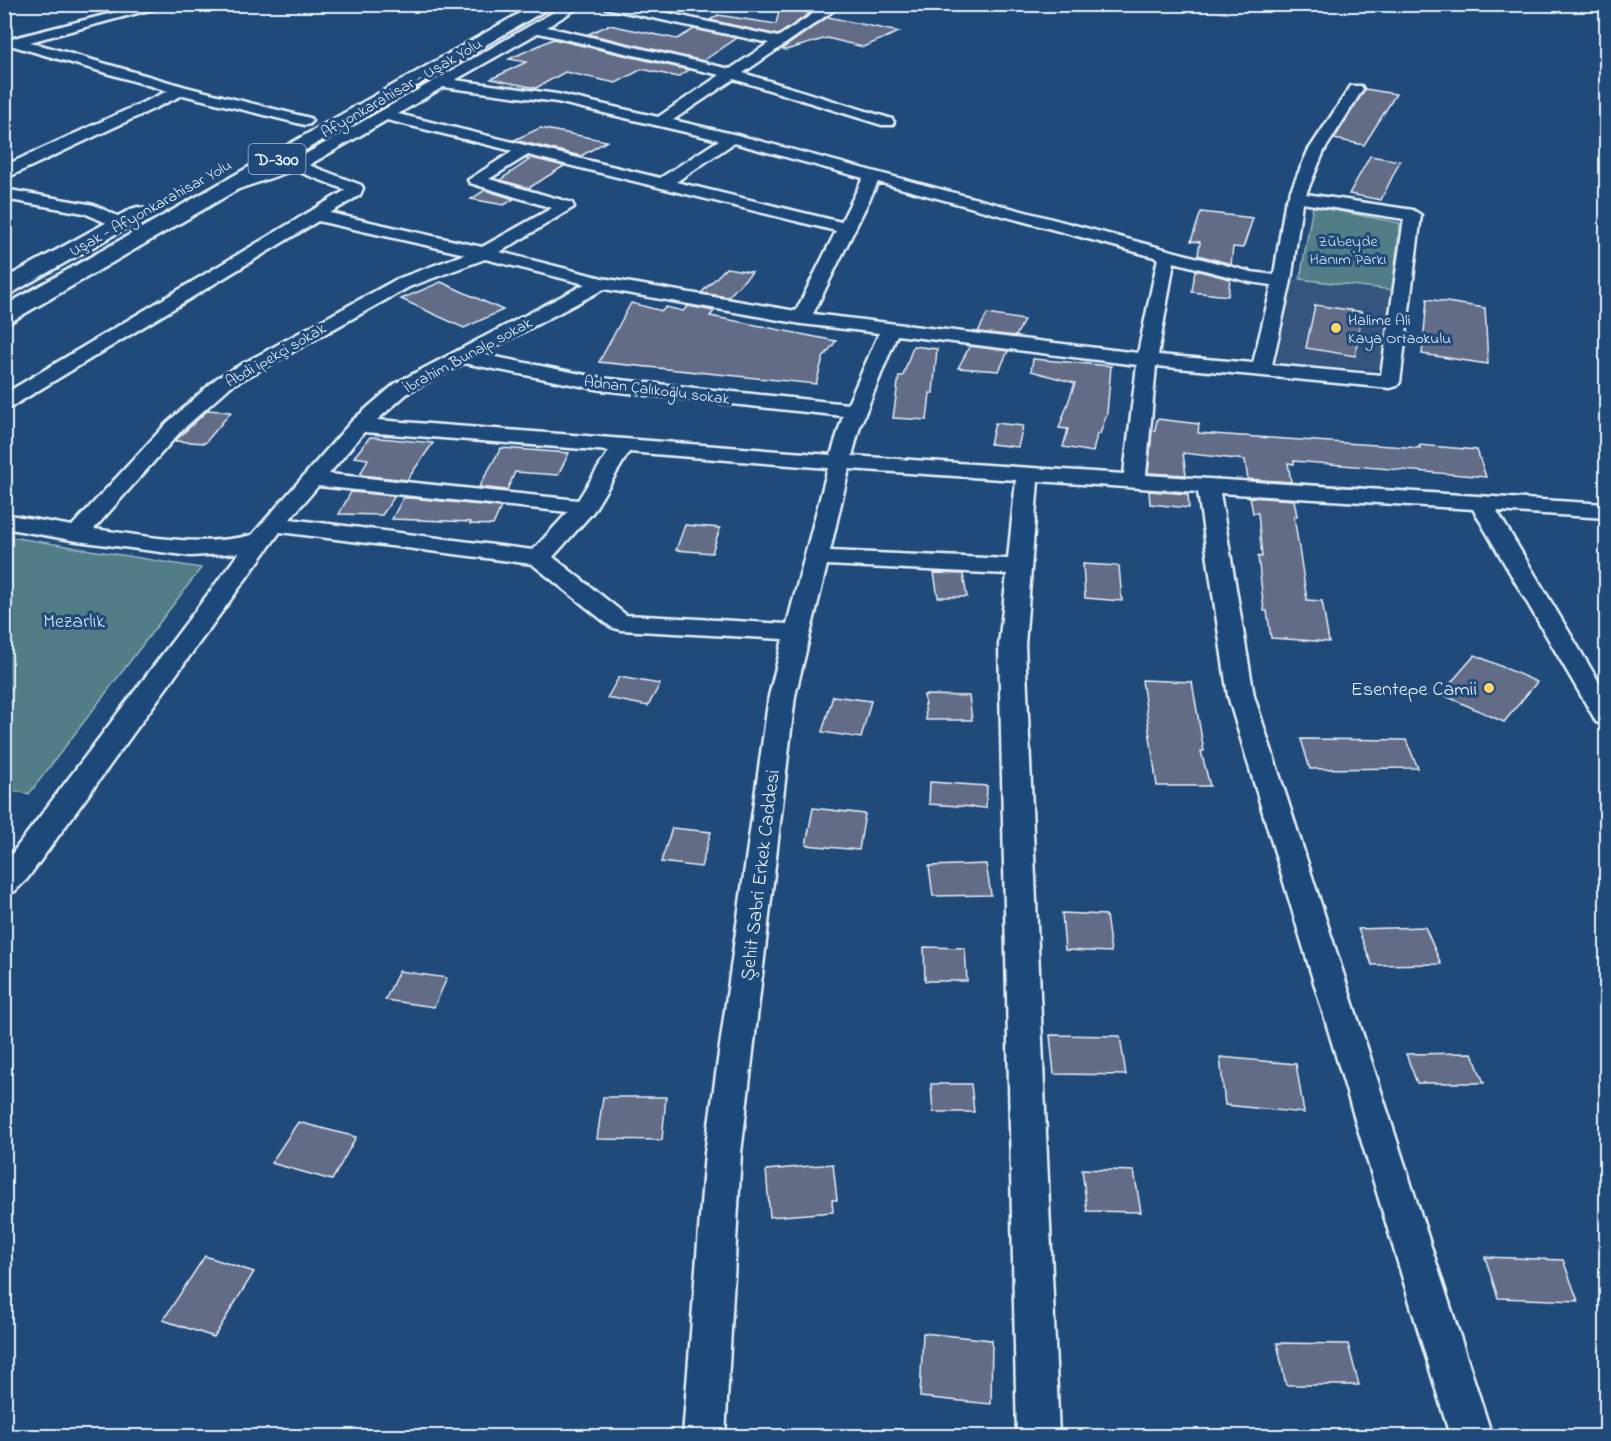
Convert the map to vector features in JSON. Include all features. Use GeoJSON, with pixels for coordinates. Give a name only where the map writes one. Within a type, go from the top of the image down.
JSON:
{"type":"FeatureCollection","features":[{"type":"Feature","properties":{"kind":"highway","name":"D-300"},"geometry":{"type":"LineString","coordinates":[[284,132],[515,4]]}},
{"type":"Feature","properties":{"kind":"highway","name":"Afyonkarahisar - Uşak Yolu"},"geometry":{"type":"LineString","coordinates":[[4,316],[505,27],[549,4]]}},
{"type":"Feature","properties":{"kind":"highway","name":"Uşak - Afyonkarahisar Yolu"},"geometry":{"type":"LineString","coordinates":[[4,288],[150,207]]}},
{"type":"Feature","properties":{"kind":"street"},"geometry":{"type":"LineString","coordinates":[[10,44],[165,4]]}},
{"type":"Feature","properties":{"kind":"street"},"geometry":{"type":"LineString","coordinates":[[227,188],[295,165],[578,4]]}},
{"type":"Feature","properties":{"kind":"street"},"geometry":{"type":"LineString","coordinates":[[606,4],[781,42]]}},
{"type":"Feature","properties":{"kind":"street"},"geometry":{"type":"LineString","coordinates":[[661,121],[837,4]]}},
{"type":"Feature","properties":{"kind":"street"},"geometry":{"type":"LineString","coordinates":[[539,28],[732,74],[887,122]]}},
{"type":"Feature","properties":{"kind":"street"},"geometry":{"type":"LineString","coordinates":[[10,44],[305,121]]}},
{"type":"Feature","properties":{"kind":"street"},"geometry":{"type":"LineString","coordinates":[[442,83],[557,98],[661,121],[1250,277],[1282,281]]}},
{"type":"Feature","properties":{"kind":"street"},"geometry":{"type":"LineString","coordinates":[[1261,370],[1282,281],[1296,197],[1316,150],[1356,89]]}},
{"type":"Feature","properties":{"kind":"street"},"geometry":{"type":"LineString","coordinates":[[4,174],[181,90]]}},
{"type":"Feature","properties":{"kind":"street"},"geometry":{"type":"LineString","coordinates":[[386,115],[848,229]]}},
{"type":"Feature","properties":{"kind":"street"},"geometry":{"type":"LineString","coordinates":[[663,183],[732,138]]}},
{"type":"Feature","properties":{"kind":"street","name":"Abdi ipekçi sokak"},"geometry":{"type":"LineString","coordinates":[[77,534],[174,427],[224,382],[402,283],[485,253],[566,207],[476,180],[525,150]]}},
{"type":"Feature","properties":{"kind":"street"},"geometry":{"type":"LineString","coordinates":[[4,404],[354,192],[355,188],[295,165]]}},
{"type":"Feature","properties":{"kind":"street"},"geometry":{"type":"LineString","coordinates":[[802,318],[872,177]]}},
{"type":"Feature","properties":{"kind":"street"},"geometry":{"type":"LineString","coordinates":[[4,194],[88,209],[120,224]]}},
{"type":"Feature","properties":{"kind":"street"},"geometry":{"type":"LineString","coordinates":[[316,215],[485,253],[601,283],[802,318],[1147,359],[1390,382],[1413,215],[1296,197]]}},
{"type":"Feature","properties":{"kind":"street"},"geometry":{"type":"LineString","coordinates":[[1134,481],[1147,359],[1167,254]]}},
{"type":"Feature","properties":{"kind":"street","name":"İbrahim Bunalp sokak"},"geometry":{"type":"LineString","coordinates":[[4,883],[16,871],[267,532],[359,425],[403,387],[601,283]]}},
{"type":"Feature","properties":{"kind":"street","name":"Şehit Sabri Erkek Caddesi"},"geometry":{"type":"LineString","coordinates":[[704,1437],[723,1153],[782,696],[839,462],[855,411],[890,329]]}},
{"type":"Feature","properties":{"kind":"street","name":"Adnan Çalıkoğlu sokak"},"geometry":{"type":"LineString","coordinates":[[461,356],[601,384],[855,411]]}},
{"type":"Feature","properties":{"kind":"street"},"geometry":{"type":"LineString","coordinates":[[359,425],[839,462],[1606,511]]}},
{"type":"Feature","properties":{"kind":"street"},"geometry":{"type":"LineString","coordinates":[[539,558],[585,507],[623,445]]}},
{"type":"Feature","properties":{"kind":"street"},"geometry":{"type":"LineString","coordinates":[[1028,474],[1012,645],[1038,1437]]}},
{"type":"Feature","properties":{"kind":"street"},"geometry":{"type":"LineString","coordinates":[[312,479],[585,507]]}},
{"type":"Feature","properties":{"kind":"street"},"geometry":{"type":"LineString","coordinates":[[1208,485],[1241,696],[1471,1437]]}},
{"type":"Feature","properties":{"kind":"street"},"geometry":{"type":"LineString","coordinates":[[1481,503],[1606,716]]}},
{"type":"Feature","properties":{"kind":"street"},"geometry":{"type":"LineString","coordinates":[[4,521],[77,534],[191,549],[233,548],[267,532],[539,558],[620,622],[798,632]]}},
{"type":"Feature","properties":{"kind":"street"},"geometry":{"type":"LineString","coordinates":[[815,557],[1019,567]]}},
{"type":"Feature","properties":{"kind":"shaded area","name":"Halime Ali Kaya Ortaokulu"},"geometry":{"type":"Polygon","coordinates":[[[1291,278],[1398,292],[1381,370],[1276,364],[1291,278]]]}},
{"type":"Feature","properties":{"kind":"green space","name":"Zübeyde Hanım Parkı"},"geometry":{"type":"Polygon","coordinates":[[[1313,206],[1400,223],[1392,290],[1300,279],[1313,206]]]}},
{"type":"Feature","properties":{"kind":"green space","name":"Mezarlık"},"geometry":{"type":"Polygon","coordinates":[[[5,536],[201,568],[29,794],[5,789],[5,536]]]}},
{"type":"Feature","properties":{"kind":"building"},"geometry":{"type":"Polygon","coordinates":[[[780,7],[810,13],[778,35],[710,20],[718,15],[776,24],[780,7]]]}},
{"type":"Feature","properties":{"kind":"building"},"geometry":{"type":"Polygon","coordinates":[[[828,17],[899,32],[863,47],[827,38],[786,50],[782,49],[828,17]]]}},
{"type":"Feature","properties":{"kind":"building"},"geometry":{"type":"Polygon","coordinates":[[[609,25],[677,39],[694,29],[737,38],[703,61],[588,34],[609,25]]]}},
{"type":"Feature","properties":{"kind":"building"},"geometry":{"type":"Polygon","coordinates":[[[553,39],[689,70],[678,77],[642,69],[616,83],[565,72],[536,88],[491,79],[526,62],[509,59],[553,39]]]}},
{"type":"Feature","properties":{"kind":"building"},"geometry":{"type":"Polygon","coordinates":[[[1365,89],[1396,94],[1364,145],[1334,139],[1365,89]]]}},
{"type":"Feature","properties":{"kind":"building"},"geometry":{"type":"Polygon","coordinates":[[[540,128],[607,141],[581,156],[514,140],[540,128]]]}},
{"type":"Feature","properties":{"kind":"building"},"geometry":{"type":"Polygon","coordinates":[[[1370,156],[1400,161],[1381,200],[1349,194],[1370,156]]]}},
{"type":"Feature","properties":{"kind":"building"},"geometry":{"type":"Polygon","coordinates":[[[528,157],[564,166],[529,188],[500,180],[529,160],[526,159],[528,157]]]}},
{"type":"Feature","properties":{"kind":"building"},"geometry":{"type":"Polygon","coordinates":[[[485,190],[514,199],[504,205],[471,199],[485,190]]]}},
{"type":"Feature","properties":{"kind":"building"},"geometry":{"type":"Polygon","coordinates":[[[1201,212],[1253,218],[1243,248],[1233,247],[1231,264],[1198,255],[1200,242],[1191,241],[1201,212]]]}},
{"type":"Feature","properties":{"kind":"building"},"geometry":{"type":"Polygon","coordinates":[[[726,268],[752,272],[728,297],[701,293],[726,268]]]}},
{"type":"Feature","properties":{"kind":"building"},"geometry":{"type":"Polygon","coordinates":[[[1195,270],[1230,279],[1228,296],[1192,292],[1195,270]]]}},
{"type":"Feature","properties":{"kind":"building"},"geometry":{"type":"Polygon","coordinates":[[[441,282],[503,310],[464,328],[401,299],[441,282]]]}},
{"type":"Feature","properties":{"kind":"building"},"geometry":{"type":"Polygon","coordinates":[[[1427,299],[1485,308],[1488,364],[1422,354],[1427,299]]]}},
{"type":"Feature","properties":{"kind":"building"},"geometry":{"type":"Polygon","coordinates":[[[631,303],[662,311],[666,307],[683,311],[688,306],[714,311],[710,316],[836,341],[823,358],[816,384],[599,362],[631,303]]]}},
{"type":"Feature","properties":{"kind":"building"},"geometry":{"type":"Polygon","coordinates":[[[1315,305],[1362,312],[1355,356],[1306,348],[1315,305]]]}},
{"type":"Feature","properties":{"kind":"building"},"geometry":{"type":"Polygon","coordinates":[[[987,314],[1024,320],[1016,336],[978,332],[987,314]]]}},
{"type":"Feature","properties":{"kind":"building"},"geometry":{"type":"Polygon","coordinates":[[[913,346],[937,349],[933,393],[930,393],[927,420],[893,418],[899,376],[903,376],[913,346]]]}},
{"type":"Feature","properties":{"kind":"building"},"geometry":{"type":"Polygon","coordinates":[[[970,346],[1008,351],[999,371],[958,368],[970,346]]]}},
{"type":"Feature","properties":{"kind":"building"},"geometry":{"type":"Polygon","coordinates":[[[1033,359],[1111,366],[1107,413],[1100,434],[1097,434],[1093,452],[1063,447],[1068,429],[1059,428],[1075,383],[1031,371],[1033,359]]]}},
{"type":"Feature","properties":{"kind":"building"},"geometry":{"type":"Polygon","coordinates":[[[208,410],[231,412],[205,443],[175,441],[208,410]]]}},
{"type":"Feature","properties":{"kind":"building"},"geometry":{"type":"Polygon","coordinates":[[[1157,419],[1199,424],[1198,433],[1477,450],[1486,477],[1294,461],[1294,464],[1288,463],[1291,482],[1248,479],[1245,460],[1183,453],[1186,475],[1148,473],[1152,430],[1155,430],[1157,419]]]}},
{"type":"Feature","properties":{"kind":"building"},"geometry":{"type":"Polygon","coordinates":[[[995,423],[1023,426],[1018,447],[990,444],[995,423]]]}},
{"type":"Feature","properties":{"kind":"building"},"geometry":{"type":"Polygon","coordinates":[[[370,437],[433,443],[407,480],[360,475],[368,459],[354,457],[370,437]]]}},
{"type":"Feature","properties":{"kind":"building"},"geometry":{"type":"Polygon","coordinates":[[[501,448],[569,453],[558,475],[515,472],[507,490],[479,487],[501,448]]]}},
{"type":"Feature","properties":{"kind":"building"},"geometry":{"type":"Polygon","coordinates":[[[1149,491],[1188,494],[1189,508],[1150,504],[1149,491]]]}},
{"type":"Feature","properties":{"kind":"building"},"geometry":{"type":"Polygon","coordinates":[[[351,492],[395,496],[382,515],[339,514],[351,492]]]}},
{"type":"Feature","properties":{"kind":"building"},"geometry":{"type":"Polygon","coordinates":[[[1250,497],[1294,500],[1297,516],[1294,516],[1307,600],[1322,601],[1329,642],[1271,638],[1267,611],[1264,611],[1258,556],[1262,557],[1258,513],[1253,513],[1250,497]]]}},
{"type":"Feature","properties":{"kind":"building"},"geometry":{"type":"Polygon","coordinates":[[[403,498],[501,507],[493,525],[392,519],[403,498]]]}},
{"type":"Feature","properties":{"kind":"building"},"geometry":{"type":"Polygon","coordinates":[[[685,525],[720,528],[712,553],[676,550],[685,525]]]}},
{"type":"Feature","properties":{"kind":"building"},"geometry":{"type":"Polygon","coordinates":[[[1083,564],[1119,566],[1122,601],[1085,598],[1083,564]]]}},
{"type":"Feature","properties":{"kind":"building"},"geometry":{"type":"Polygon","coordinates":[[[934,573],[963,574],[967,597],[938,597],[934,573]]]}},
{"type":"Feature","properties":{"kind":"building","name":"Esentepe Camii"},"geometry":{"type":"Polygon","coordinates":[[[1475,655],[1537,682],[1504,722],[1441,694],[1475,655]]]}},
{"type":"Feature","properties":{"kind":"building"},"geometry":{"type":"Polygon","coordinates":[[[619,677],[660,684],[648,706],[607,698],[619,677]]]}},
{"type":"Feature","properties":{"kind":"building"},"geometry":{"type":"Polygon","coordinates":[[[1142,680],[1192,682],[1204,751],[1201,751],[1210,786],[1157,786],[1142,680]]]}},
{"type":"Feature","properties":{"kind":"building"},"geometry":{"type":"Polygon","coordinates":[[[924,695],[969,696],[972,720],[926,720],[924,695]]]}},
{"type":"Feature","properties":{"kind":"building"},"geometry":{"type":"Polygon","coordinates":[[[833,696],[871,701],[861,738],[822,732],[833,696]]]}},
{"type":"Feature","properties":{"kind":"building"},"geometry":{"type":"Polygon","coordinates":[[[1301,739],[1406,740],[1418,768],[1310,769],[1301,739]]]}},
{"type":"Feature","properties":{"kind":"building"},"geometry":{"type":"Polygon","coordinates":[[[930,782],[987,786],[986,808],[929,804],[930,782]]]}},
{"type":"Feature","properties":{"kind":"building"},"geometry":{"type":"Polygon","coordinates":[[[813,808],[865,814],[859,850],[806,845],[813,808]]]}},
{"type":"Feature","properties":{"kind":"building"},"geometry":{"type":"Polygon","coordinates":[[[672,828],[711,832],[701,867],[661,862],[672,828]]]}},
{"type":"Feature","properties":{"kind":"building"},"geometry":{"type":"Polygon","coordinates":[[[986,864],[991,895],[933,896],[929,866],[986,864]]]}},
{"type":"Feature","properties":{"kind":"building"},"geometry":{"type":"Polygon","coordinates":[[[1062,913],[1106,915],[1111,952],[1065,950],[1062,913]]]}},
{"type":"Feature","properties":{"kind":"building"},"geometry":{"type":"Polygon","coordinates":[[[1425,927],[1441,964],[1372,965],[1358,929],[1425,927]]]}},
{"type":"Feature","properties":{"kind":"building"},"geometry":{"type":"Polygon","coordinates":[[[924,947],[965,948],[967,981],[925,981],[924,947]]]}},
{"type":"Feature","properties":{"kind":"building"},"geometry":{"type":"Polygon","coordinates":[[[399,971],[447,978],[434,1007],[385,1000],[399,971]]]}},
{"type":"Feature","properties":{"kind":"building"},"geometry":{"type":"Polygon","coordinates":[[[1050,1035],[1120,1036],[1126,1075],[1054,1074],[1050,1035]]]}},
{"type":"Feature","properties":{"kind":"building"},"geometry":{"type":"Polygon","coordinates":[[[1472,1053],[1484,1083],[1417,1083],[1406,1054],[1472,1053]]]}},
{"type":"Feature","properties":{"kind":"building"},"geometry":{"type":"Polygon","coordinates":[[[1220,1057],[1296,1064],[1304,1113],[1225,1105],[1220,1057]]]}},
{"type":"Feature","properties":{"kind":"building"},"geometry":{"type":"Polygon","coordinates":[[[931,1084],[971,1084],[974,1112],[933,1112],[931,1084]]]}},
{"type":"Feature","properties":{"kind":"building"},"geometry":{"type":"Polygon","coordinates":[[[603,1097],[666,1097],[662,1140],[597,1139],[603,1097]]]}},
{"type":"Feature","properties":{"kind":"building"},"geometry":{"type":"Polygon","coordinates":[[[298,1122],[356,1137],[332,1180],[271,1163],[298,1122]]]}},
{"type":"Feature","properties":{"kind":"building"},"geometry":{"type":"Polygon","coordinates":[[[833,1164],[837,1200],[832,1200],[833,1212],[770,1217],[766,1170],[833,1164]]]}},
{"type":"Feature","properties":{"kind":"building"},"geometry":{"type":"Polygon","coordinates":[[[1082,1169],[1134,1171],[1141,1212],[1087,1211],[1082,1169]]]}},
{"type":"Feature","properties":{"kind":"building"},"geometry":{"type":"Polygon","coordinates":[[[205,1256],[254,1272],[214,1337],[163,1320],[205,1256]]]}},
{"type":"Feature","properties":{"kind":"building"},"geometry":{"type":"Polygon","coordinates":[[[1485,1257],[1563,1260],[1578,1301],[1498,1298],[1485,1257]]]}},
{"type":"Feature","properties":{"kind":"building"},"geometry":{"type":"Polygon","coordinates":[[[923,1333],[992,1340],[991,1404],[920,1397],[923,1333]]]}},
{"type":"Feature","properties":{"kind":"building"},"geometry":{"type":"Polygon","coordinates":[[[1277,1343],[1348,1344],[1359,1385],[1286,1385],[1277,1343]]]}},
{"type":"Feature","properties":{"kind":"place","name":"Halime Ali Kaya Ortaokulu"},"geometry":{"type":"Point","coordinates":[1336,328]}},
{"type":"Feature","properties":{"kind":"place","name":"Esentepe Camii"},"geometry":{"type":"Point","coordinates":[1489,688]}}]}
